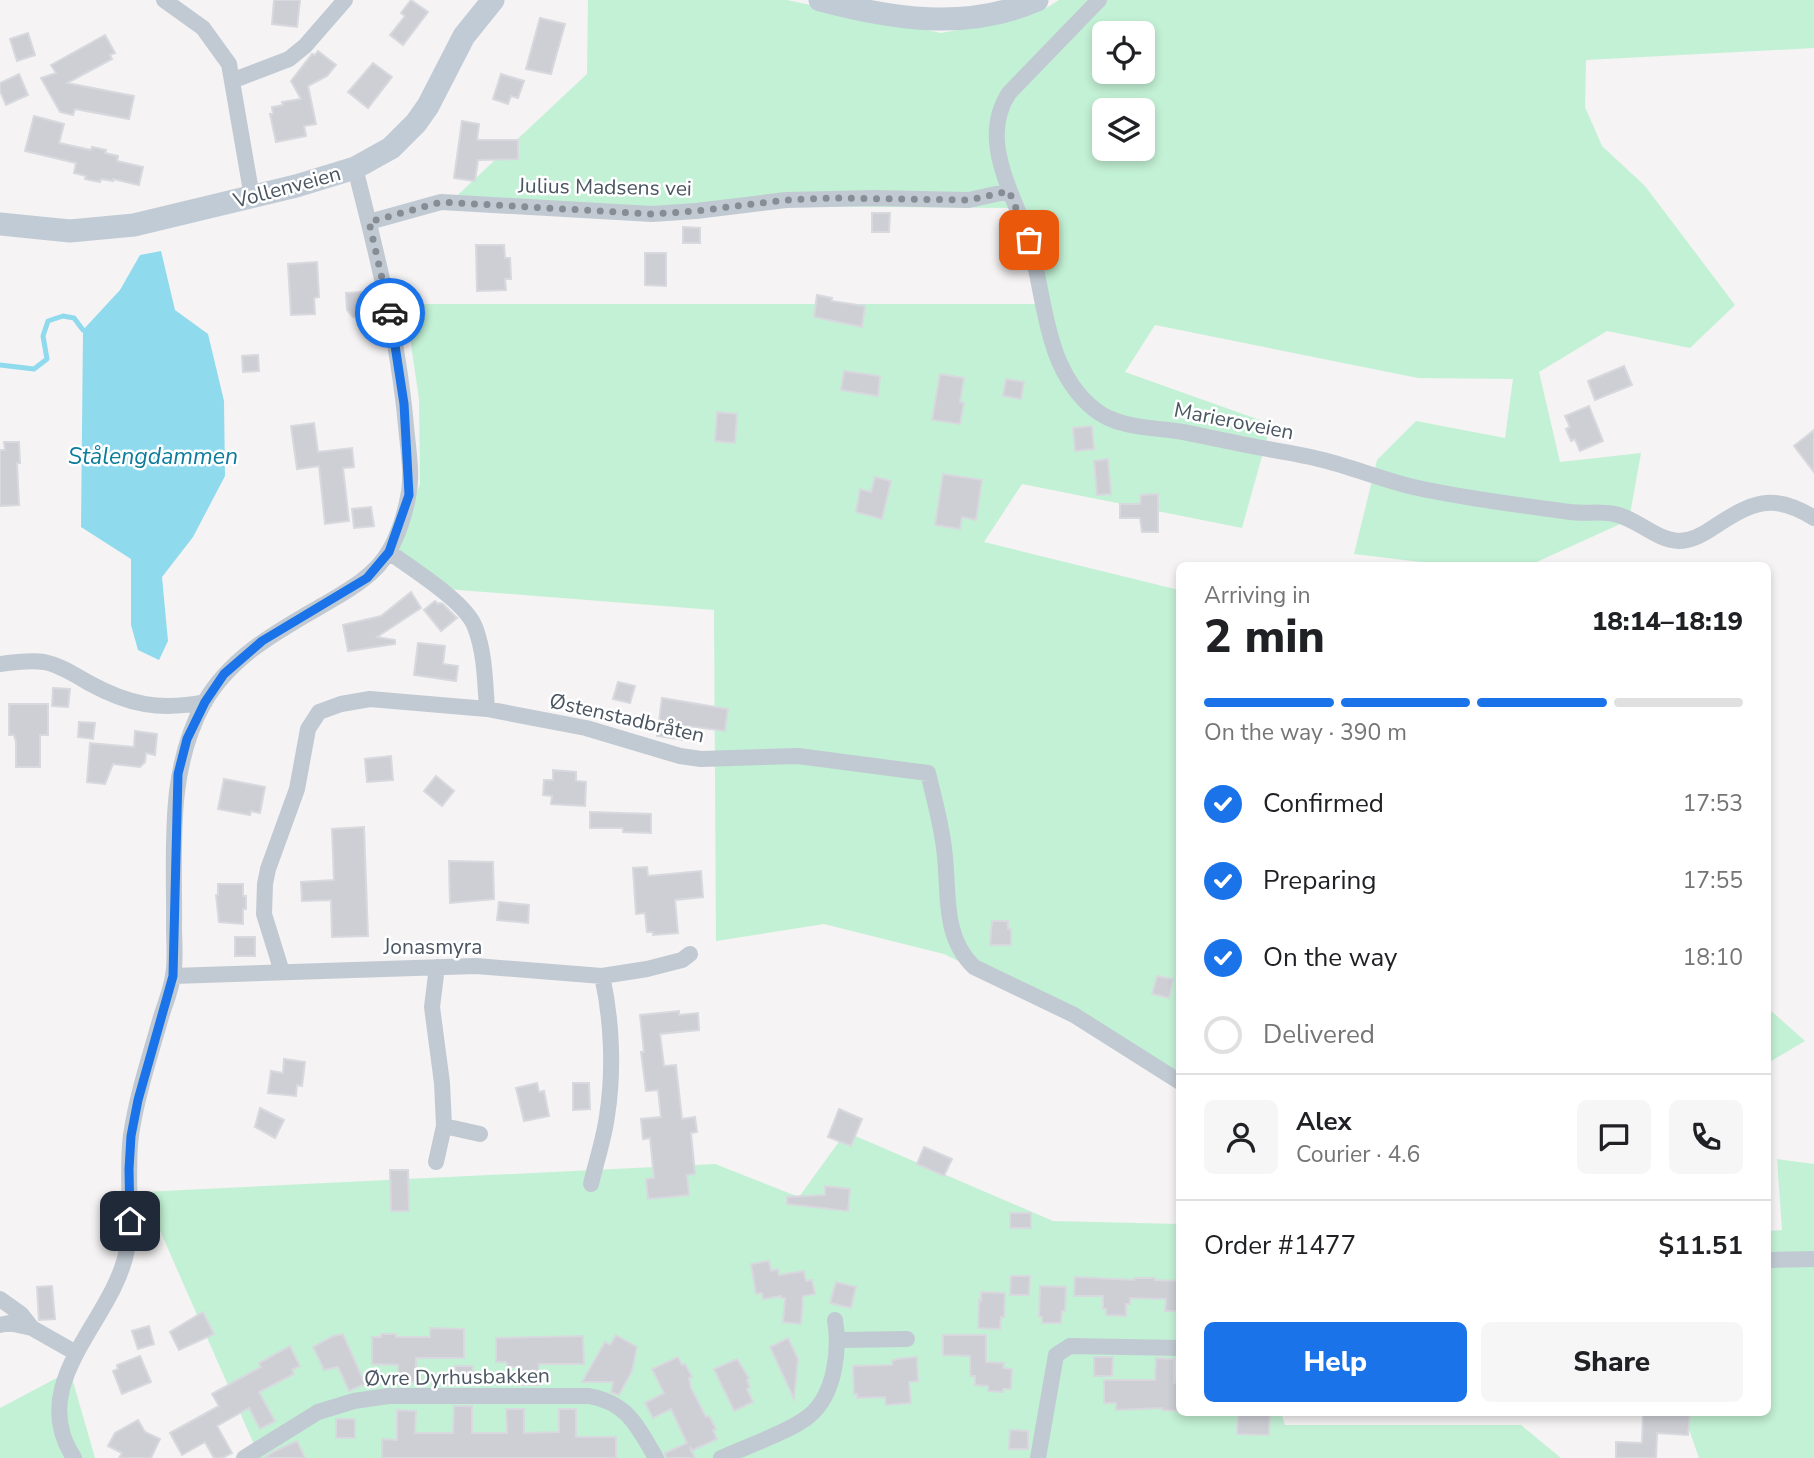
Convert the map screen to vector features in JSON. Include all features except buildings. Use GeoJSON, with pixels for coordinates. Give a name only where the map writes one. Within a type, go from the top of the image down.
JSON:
{"type":"FeatureCollection","features":[{"type":"Feature","properties":{"kind":"main road","name":"Vollenveien"},"geometry":{"type":"LineString","coordinates":[[0,224],[56,231],[95,230],[149,223],[355,168],[383,153],[416,123],[428,106],[464,36],[493,0]]}},
{"type":"Feature","properties":{"kind":"main road"},"geometry":{"type":"LineString","coordinates":[[820,0],[891,16],[937,19],[984,16],[1037,0]]}},
{"type":"Feature","properties":{"kind":"street"},"geometry":{"type":"LineString","coordinates":[[164,0],[203,28],[229,64],[234,80],[243,154],[252,197]]}},
{"type":"Feature","properties":{"kind":"street"},"geometry":{"type":"LineString","coordinates":[[234,80],[289,59],[305,46],[345,0]]}},
{"type":"Feature","properties":{"kind":"street","name":"Marieroveien"},"geometry":{"type":"LineString","coordinates":[[1099,0],[1005,100],[996,131],[998,152],[1009,191],[1024,225],[1035,263],[1047,329],[1054,349],[1082,397],[1097,412],[1111,420],[1307,456],[1417,488],[1572,512],[1621,516],[1666,538],[1676,540],[1687,540],[1704,534],[1740,510],[1766,502],[1796,506],[1814,518]]}},
{"type":"Feature","properties":{"kind":"street"},"geometry":{"type":"LineString","coordinates":[[74,1458],[65,1445],[58,1423],[60,1398],[76,1353],[121,1272],[127,1251],[131,1136],[138,1100],[173,976],[178,774],[187,739],[205,702],[224,674],[262,641],[367,578],[389,552],[409,495],[409,462],[399,362],[387,292],[355,168]]}},
{"type":"Feature","properties":{"kind":"street","name":"Julius Madsens vei"},"geometry":{"type":"LineString","coordinates":[[369,222],[441,202],[652,214],[797,200],[969,200],[1009,191]]}},
{"type":"Feature","properties":{"kind":"street"},"geometry":{"type":"LineString","coordinates":[[389,552],[449,597],[475,625],[484,659],[487,709]]}},
{"type":"Feature","properties":{"kind":"street"},"geometry":{"type":"LineString","coordinates":[[0,664],[44,663],[63,669],[132,703],[180,707],[205,702]]}},
{"type":"Feature","properties":{"kind":"street","name":"Østenstadbråten"},"geometry":{"type":"LineString","coordinates":[[282,972],[264,915],[265,884],[270,860],[297,789],[308,729],[319,712],[341,704],[370,699],[487,709],[586,728],[680,756],[701,759],[798,756],[928,773],[944,846],[949,921],[962,956],[974,967],[1074,1015],[1176,1079]]}},
{"type":"Feature","properties":{"kind":"street","name":"Jonasmyra"},"geometry":{"type":"LineString","coordinates":[[173,976],[476,966],[602,976],[659,966],[682,960],[690,954]]}},
{"type":"Feature","properties":{"kind":"street"},"geometry":{"type":"LineString","coordinates":[[436,1162],[444,1126],[442,1083],[432,1007],[437,967]]}},
{"type":"Feature","properties":{"kind":"street"},"geometry":{"type":"LineString","coordinates":[[591,1184],[607,1116],[610,1086],[607,1007],[602,976]]}},
{"type":"Feature","properties":{"kind":"street"},"geometry":{"type":"LineString","coordinates":[[444,1126],[480,1134]]}},
{"type":"Feature","properties":{"kind":"street"},"geometry":{"type":"LineString","coordinates":[[1771,1261],[1814,1258]]}},
{"type":"Feature","properties":{"kind":"street"},"geometry":{"type":"LineString","coordinates":[[0,1299],[20,1314],[32,1328]]}},
{"type":"Feature","properties":{"kind":"street"},"geometry":{"type":"LineString","coordinates":[[722,1458],[810,1416],[824,1397],[833,1371],[838,1339],[835,1320]]}},
{"type":"Feature","properties":{"kind":"street"},"geometry":{"type":"LineString","coordinates":[[0,1325],[32,1328],[76,1353]]}},
{"type":"Feature","properties":{"kind":"street"},"geometry":{"type":"LineString","coordinates":[[838,1339],[908,1339]]}},
{"type":"Feature","properties":{"kind":"street"},"geometry":{"type":"LineString","coordinates":[[1038,1458],[1056,1355],[1070,1346],[1176,1348]]}},
{"type":"Feature","properties":{"kind":"street","name":"Øvre Dyrhusbakken"},"geometry":{"type":"LineString","coordinates":[[244,1458],[318,1412],[354,1401],[388,1396],[589,1396],[608,1400],[624,1409],[656,1458]]}},
{"type":"Feature","properties":{"kind":"green space"},"geometry":{"type":"Polygon","coordinates":[[[588,0],[787,0],[941,33],[996,23],[1048,7],[1059,0],[1814,0],[1814,48],[1586,60],[1585,107],[1602,146],[1645,186],[1735,305],[1690,348],[1607,331],[1539,372],[1560,462],[1641,453],[1629,520],[1537,562],[1421,562],[1354,554],[1377,460],[1416,421],[1505,438],[1513,379],[1418,378],[1155,325],[1125,372],[1271,424],[1242,528],[1022,484],[984,542],[1176,589],[1176,1081],[1093,1027],[944,954],[824,924],[716,941],[714,610],[446,589],[395,552],[420,484],[419,399],[405,304],[1041,304],[1009,208],[770,206],[613,216],[446,206],[587,74],[588,0]]]}},
{"type":"Feature","properties":{"kind":"green space"},"geometry":{"type":"Polygon","coordinates":[[[1771,1011],[1805,1041],[1771,1061],[1771,1011]]]}},
{"type":"Feature","properties":{"kind":"green space"},"geometry":{"type":"Polygon","coordinates":[[[846,1132],[1053,1221],[1176,1224],[1176,1416],[1282,1416],[1285,1425],[1521,1425],[1561,1458],[260,1458],[143,1192],[715,1164],[799,1197],[846,1132]]]}},
{"type":"Feature","properties":{"kind":"green space"},"geometry":{"type":"Polygon","coordinates":[[[1777,1159],[1814,1164],[1814,1458],[1699,1458],[1684,1416],[1771,1416],[1771,1231],[1782,1230],[1777,1159]]]}},
{"type":"Feature","properties":{"kind":"green space"},"geometry":{"type":"Polygon","coordinates":[[[70,1371],[95,1458],[0,1458],[0,1408],[70,1371]]]}},
{"type":"Feature","properties":{"kind":"water","name":"Stålengdammen"},"geometry":{"type":"Polygon","coordinates":[[[161,251],[175,310],[208,334],[224,401],[225,476],[193,537],[162,577],[168,641],[159,660],[138,650],[131,625],[131,559],[81,527],[83,330],[120,290],[140,255],[161,251]]]}},
{"type":"Feature","properties":{"kind":"waterway"},"geometry":{"type":"LineString","coordinates":[[0,365],[34,369],[47,359],[43,336],[48,321],[63,316],[74,318],[83,330]]}},
{"type":"Feature","properties":{"kind":"way so far"},"geometry":{"type":"LineString","coordinates":[[390,313],[369,222],[441,202],[652,214],[831,198],[969,200],[1009,191],[1029,240]]}},
{"type":"Feature","properties":{"kind":"route"},"geometry":{"type":"LineString","coordinates":[[130,1221],[131,1136],[138,1100],[173,976],[175,820],[178,774],[187,739],[205,702],[224,674],[262,641],[367,578],[389,552],[409,495],[404,404],[390,313]]}}]}
